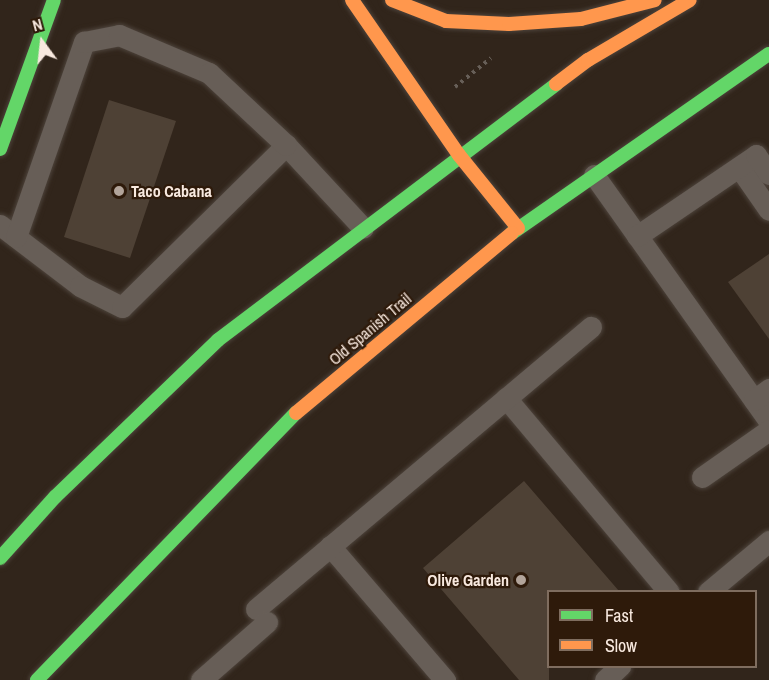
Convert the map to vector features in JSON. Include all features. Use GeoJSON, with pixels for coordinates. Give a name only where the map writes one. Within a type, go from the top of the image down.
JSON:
{"type":"FeatureCollection","features":[{"type":"Feature","properties":{"kind":"main road"},"geometry":{"type":"LineString","coordinates":[[0,149],[54,0]]}},
{"type":"Feature","properties":{"kind":"main road"},"geometry":{"type":"LineString","coordinates":[[352,0],[400,65],[459,155],[518,228]]}},
{"type":"Feature","properties":{"kind":"main road"},"geometry":{"type":"LineString","coordinates":[[392,0],[446,21],[509,24],[581,19],[655,0]]}},
{"type":"Feature","properties":{"kind":"main road"},"geometry":{"type":"LineString","coordinates":[[0,558],[55,497],[218,340],[459,155],[588,60],[690,0]]}},
{"type":"Feature","properties":{"kind":"main road","name":"Old Spanish Trail"},"geometry":{"type":"LineString","coordinates":[[38,680],[290,418],[518,228],[769,54]]}},
{"type":"Feature","properties":{"kind":"lane"},"geometry":{"type":"LineString","coordinates":[[286,145],[122,307],[80,286],[8,231],[84,42],[118,35],[209,73],[286,145],[363,228]]}},
{"type":"Feature","properties":{"kind":"lane"},"geometry":{"type":"LineString","coordinates":[[637,236],[756,155],[769,174]]}},
{"type":"Feature","properties":{"kind":"lane"},"geometry":{"type":"LineString","coordinates":[[739,167],[769,210]]}},
{"type":"Feature","properties":{"kind":"lane"},"geometry":{"type":"LineString","coordinates":[[594,175],[637,236],[762,395],[769,421]]}},
{"type":"Feature","properties":{"kind":"lane"},"geometry":{"type":"LineString","coordinates":[[201,680],[261,615],[330,546],[591,327]]}},
{"type":"Feature","properties":{"kind":"lane"},"geometry":{"type":"LineString","coordinates":[[507,398],[668,590]]}},
{"type":"Feature","properties":{"kind":"lane"},"geometry":{"type":"LineString","coordinates":[[702,477],[769,430]]}},
{"type":"Feature","properties":{"kind":"lane"},"geometry":{"type":"LineString","coordinates":[[709,590],[769,541]]}},
{"type":"Feature","properties":{"kind":"lane"},"geometry":{"type":"LineString","coordinates":[[330,546],[445,680]]}},
{"type":"Feature","properties":{"kind":"lane"},"geometry":{"type":"LineString","coordinates":[[604,680],[618,668]]}},
{"type":"Feature","properties":{"kind":"path"},"geometry":{"type":"LineString","coordinates":[[445,94],[500,51]]}},
{"type":"Feature","properties":{"kind":"building"},"geometry":{"type":"Polygon","coordinates":[[[109,100],[176,121],[130,258],[64,237],[109,100]]]}},
{"type":"Feature","properties":{"kind":"building"},"geometry":{"type":"Polygon","coordinates":[[[769,254],[769,339],[728,282],[769,254]]]}},
{"type":"Feature","properties":{"kind":"building","name":"Olive Garden"},"geometry":{"type":"Polygon","coordinates":[[[524,481],[618,590],[547,590],[549,680],[519,680],[423,568],[524,481]]]}},
{"type":"Feature","properties":{"kind":"traffic: fast"},"geometry":{"type":"LineString","coordinates":[[0,149],[54,0]]}},
{"type":"Feature","properties":{"kind":"traffic: fast"},"geometry":{"type":"LineString","coordinates":[[512,233],[769,54]]}},
{"type":"Feature","properties":{"kind":"traffic: fast"},"geometry":{"type":"LineString","coordinates":[[0,558],[55,497],[218,340],[556,84]]}},
{"type":"Feature","properties":{"kind":"traffic: fast"},"geometry":{"type":"LineString","coordinates":[[37,680],[296,413]]}},
{"type":"Feature","properties":{"kind":"traffic: slow"},"geometry":{"type":"LineString","coordinates":[[352,0],[459,155],[518,228]]}},
{"type":"Feature","properties":{"kind":"traffic: slow"},"geometry":{"type":"LineString","coordinates":[[392,0],[446,21],[509,24],[581,19],[655,0]]}},
{"type":"Feature","properties":{"kind":"traffic: slow"},"geometry":{"type":"LineString","coordinates":[[556,84],[588,60],[690,0]]}},
{"type":"Feature","properties":{"kind":"traffic: slow"},"geometry":{"type":"LineString","coordinates":[[296,413],[512,233]]}},
{"type":"Feature","properties":{"kind":"place","name":"Taco Cabana"},"geometry":{"type":"Point","coordinates":[119,191]}},
{"type":"Feature","properties":{"kind":"place","name":"Olive Garden"},"geometry":{"type":"Point","coordinates":[521,580]}}]}
